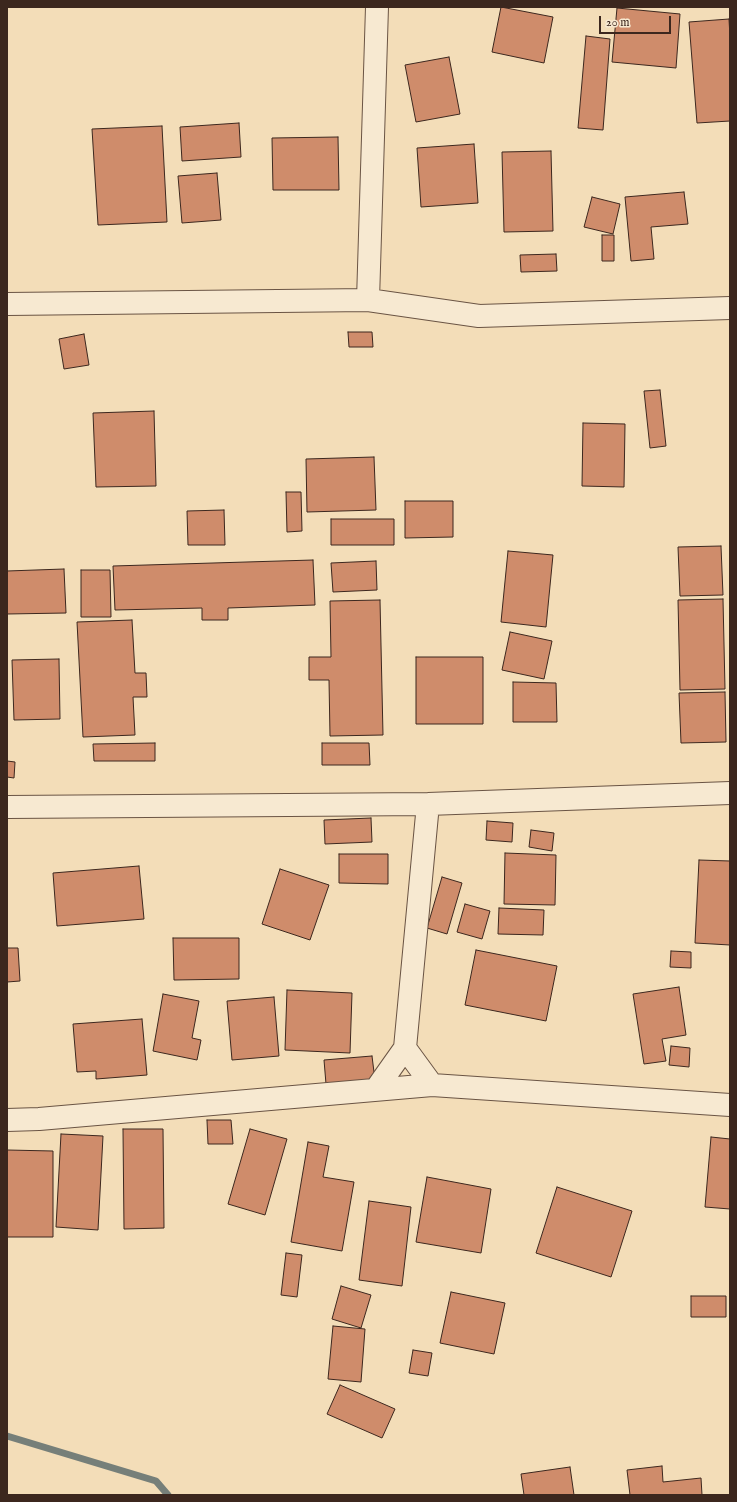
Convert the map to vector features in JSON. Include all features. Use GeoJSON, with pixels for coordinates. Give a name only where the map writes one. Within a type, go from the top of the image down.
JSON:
{"type":"FeatureCollection","features":[{"type":"Feature","properties":{"kind":"street"},"geometry":{"type":"LineString","coordinates":[[368,300],[377,7]]}},
{"type":"Feature","properties":{"kind":"street"},"geometry":{"type":"LineString","coordinates":[[7,304],[368,300],[479,316],[730,308]]}},
{"type":"Feature","properties":{"kind":"street"},"geometry":{"type":"LineString","coordinates":[[7,807],[428,804],[730,793]]}},
{"type":"Feature","properties":{"kind":"street"},"geometry":{"type":"LineString","coordinates":[[376,1089],[405,1048],[428,804]]}},
{"type":"Feature","properties":{"kind":"street"},"geometry":{"type":"LineString","coordinates":[[405,1048],[432,1085]]}},
{"type":"Feature","properties":{"kind":"street"},"geometry":{"type":"LineString","coordinates":[[7,1120],[39,1119],[432,1085],[730,1105]]}},
{"type":"Feature","properties":{"kind":"building"},"geometry":{"type":"Polygon","coordinates":[[[501,7],[553,17],[544,63],[492,52],[501,7]]]}},
{"type":"Feature","properties":{"kind":"building"},"geometry":{"type":"Polygon","coordinates":[[[617,8],[680,14],[676,68],[612,62],[617,8]]]}},
{"type":"Feature","properties":{"kind":"building"},"geometry":{"type":"Polygon","coordinates":[[[729,19],[730,121],[697,123],[689,22],[729,19]]]}},
{"type":"Feature","properties":{"kind":"building"},"geometry":{"type":"Polygon","coordinates":[[[586,36],[610,39],[603,130],[578,128],[586,36]]]}},
{"type":"Feature","properties":{"kind":"building"},"geometry":{"type":"Polygon","coordinates":[[[449,57],[460,114],[416,122],[405,65],[449,57]]]}},
{"type":"Feature","properties":{"kind":"building"},"geometry":{"type":"Polygon","coordinates":[[[239,123],[241,157],[182,161],[180,127],[239,123]]]}},
{"type":"Feature","properties":{"kind":"building"},"geometry":{"type":"Polygon","coordinates":[[[162,126],[167,222],[98,225],[92,129],[162,126]]]}},
{"type":"Feature","properties":{"kind":"building"},"geometry":{"type":"Polygon","coordinates":[[[338,137],[339,190],[273,190],[272,138],[338,137]]]}},
{"type":"Feature","properties":{"kind":"building"},"geometry":{"type":"Polygon","coordinates":[[[474,144],[478,203],[421,207],[417,148],[474,144]]]}},
{"type":"Feature","properties":{"kind":"building"},"geometry":{"type":"Polygon","coordinates":[[[551,151],[553,231],[504,232],[502,152],[551,151]]]}},
{"type":"Feature","properties":{"kind":"building"},"geometry":{"type":"Polygon","coordinates":[[[217,173],[221,220],[182,223],[178,176],[217,173]]]}},
{"type":"Feature","properties":{"kind":"building"},"geometry":{"type":"Polygon","coordinates":[[[684,192],[688,224],[651,227],[654,259],[631,261],[625,197],[684,192]]]}},
{"type":"Feature","properties":{"kind":"building"},"geometry":{"type":"Polygon","coordinates":[[[592,197],[620,204],[613,234],[584,227],[592,197]]]}},
{"type":"Feature","properties":{"kind":"building"},"geometry":{"type":"Polygon","coordinates":[[[602,235],[614,235],[614,261],[602,261],[602,235]]]}},
{"type":"Feature","properties":{"kind":"building"},"geometry":{"type":"Polygon","coordinates":[[[556,254],[557,271],[521,272],[520,255],[556,254]]]}},
{"type":"Feature","properties":{"kind":"building"},"geometry":{"type":"Polygon","coordinates":[[[348,332],[372,332],[373,347],[349,347],[348,332]]]}},
{"type":"Feature","properties":{"kind":"building"},"geometry":{"type":"Polygon","coordinates":[[[84,334],[89,365],[64,369],[59,339],[84,334]]]}},
{"type":"Feature","properties":{"kind":"building"},"geometry":{"type":"Polygon","coordinates":[[[660,390],[666,446],[650,448],[644,391],[660,390]]]}},
{"type":"Feature","properties":{"kind":"building"},"geometry":{"type":"Polygon","coordinates":[[[154,411],[156,486],[96,487],[93,413],[154,411]]]}},
{"type":"Feature","properties":{"kind":"building"},"geometry":{"type":"Polygon","coordinates":[[[583,423],[625,424],[624,487],[582,486],[583,423]]]}},
{"type":"Feature","properties":{"kind":"building"},"geometry":{"type":"Polygon","coordinates":[[[374,457],[376,510],[307,512],[306,459],[374,457]]]}},
{"type":"Feature","properties":{"kind":"building"},"geometry":{"type":"Polygon","coordinates":[[[286,492],[301,492],[302,531],[287,532],[286,492]]]}},
{"type":"Feature","properties":{"kind":"building"},"geometry":{"type":"Polygon","coordinates":[[[405,501],[453,501],[453,537],[405,538],[405,501]]]}},
{"type":"Feature","properties":{"kind":"building"},"geometry":{"type":"Polygon","coordinates":[[[224,510],[225,545],[188,545],[187,511],[224,510]]]}},
{"type":"Feature","properties":{"kind":"building"},"geometry":{"type":"Polygon","coordinates":[[[331,519],[394,519],[394,545],[331,545],[331,519]]]}},
{"type":"Feature","properties":{"kind":"building"},"geometry":{"type":"Polygon","coordinates":[[[721,546],[723,595],[680,596],[678,547],[721,546]]]}},
{"type":"Feature","properties":{"kind":"building"},"geometry":{"type":"Polygon","coordinates":[[[508,551],[553,555],[546,627],[501,622],[508,551]]]}},
{"type":"Feature","properties":{"kind":"building"},"geometry":{"type":"Polygon","coordinates":[[[313,560],[315,605],[228,608],[228,620],[202,620],[202,608],[115,610],[113,566],[313,560]]]}},
{"type":"Feature","properties":{"kind":"building"},"geometry":{"type":"Polygon","coordinates":[[[376,561],[377,590],[333,592],[331,563],[376,561]]]}},
{"type":"Feature","properties":{"kind":"building"},"geometry":{"type":"Polygon","coordinates":[[[64,569],[66,613],[7,614],[7,571],[64,569]]]}},
{"type":"Feature","properties":{"kind":"building"},"geometry":{"type":"Polygon","coordinates":[[[81,570],[110,570],[111,617],[81,617],[81,570]]]}},
{"type":"Feature","properties":{"kind":"building"},"geometry":{"type":"Polygon","coordinates":[[[723,599],[725,689],[680,690],[678,600],[723,599]]]}},
{"type":"Feature","properties":{"kind":"building"},"geometry":{"type":"Polygon","coordinates":[[[380,600],[383,735],[330,736],[329,680],[309,680],[309,657],[331,657],[330,601],[380,600]]]}},
{"type":"Feature","properties":{"kind":"building"},"geometry":{"type":"Polygon","coordinates":[[[132,620],[135,673],[146,673],[147,697],[133,697],[135,735],[83,737],[77,622],[132,620]]]}},
{"type":"Feature","properties":{"kind":"building"},"geometry":{"type":"Polygon","coordinates":[[[510,632],[552,641],[544,679],[502,670],[510,632]]]}},
{"type":"Feature","properties":{"kind":"building"},"geometry":{"type":"Polygon","coordinates":[[[416,657],[483,657],[483,724],[416,724],[416,657]]]}},
{"type":"Feature","properties":{"kind":"building"},"geometry":{"type":"Polygon","coordinates":[[[59,659],[60,719],[14,720],[12,660],[59,659]]]}},
{"type":"Feature","properties":{"kind":"building"},"geometry":{"type":"Polygon","coordinates":[[[513,682],[556,683],[557,722],[513,722],[513,682]]]}},
{"type":"Feature","properties":{"kind":"building"},"geometry":{"type":"Polygon","coordinates":[[[725,692],[726,742],[681,743],[679,693],[725,692]]]}},
{"type":"Feature","properties":{"kind":"building"},"geometry":{"type":"Polygon","coordinates":[[[155,743],[155,761],[94,761],[93,744],[155,743]]]}},
{"type":"Feature","properties":{"kind":"building"},"geometry":{"type":"Polygon","coordinates":[[[322,743],[369,743],[370,765],[322,765],[322,743]]]}},
{"type":"Feature","properties":{"kind":"building"},"geometry":{"type":"Polygon","coordinates":[[[7,761],[15,762],[14,778],[7,777],[7,761]]]}},
{"type":"Feature","properties":{"kind":"building"},"geometry":{"type":"Polygon","coordinates":[[[371,818],[372,842],[325,844],[324,820],[371,818]]]}},
{"type":"Feature","properties":{"kind":"building"},"geometry":{"type":"Polygon","coordinates":[[[487,821],[513,823],[512,842],[486,840],[487,821]]]}},
{"type":"Feature","properties":{"kind":"building"},"geometry":{"type":"Polygon","coordinates":[[[531,830],[554,833],[552,851],[529,847],[531,830]]]}},
{"type":"Feature","properties":{"kind":"building"},"geometry":{"type":"Polygon","coordinates":[[[505,853],[556,855],[555,905],[504,904],[505,853]]]}},
{"type":"Feature","properties":{"kind":"building"},"geometry":{"type":"Polygon","coordinates":[[[339,854],[388,854],[388,884],[339,883],[339,854]]]}},
{"type":"Feature","properties":{"kind":"building"},"geometry":{"type":"Polygon","coordinates":[[[699,860],[730,861],[730,945],[695,943],[699,860]]]}},
{"type":"Feature","properties":{"kind":"building"},"geometry":{"type":"Polygon","coordinates":[[[139,866],[144,919],[57,926],[53,873],[139,866]]]}},
{"type":"Feature","properties":{"kind":"building"},"geometry":{"type":"Polygon","coordinates":[[[280,869],[329,885],[310,940],[262,924],[280,869]]]}},
{"type":"Feature","properties":{"kind":"building"},"geometry":{"type":"Polygon","coordinates":[[[442,877],[462,883],[447,934],[427,928],[442,877]]]}},
{"type":"Feature","properties":{"kind":"building"},"geometry":{"type":"Polygon","coordinates":[[[465,904],[490,911],[482,939],[457,932],[465,904]]]}},
{"type":"Feature","properties":{"kind":"building"},"geometry":{"type":"Polygon","coordinates":[[[499,908],[544,910],[543,935],[498,934],[499,908]]]}},
{"type":"Feature","properties":{"kind":"building"},"geometry":{"type":"Polygon","coordinates":[[[173,938],[239,938],[239,979],[174,980],[173,938]]]}},
{"type":"Feature","properties":{"kind":"building"},"geometry":{"type":"Polygon","coordinates":[[[7,948],[18,948],[20,981],[7,982],[7,948]]]}},
{"type":"Feature","properties":{"kind":"building"},"geometry":{"type":"Polygon","coordinates":[[[476,950],[557,966],[546,1021],[465,1005],[476,950]]]}},
{"type":"Feature","properties":{"kind":"building"},"geometry":{"type":"Polygon","coordinates":[[[671,951],[691,952],[691,968],[670,967],[671,951]]]}},
{"type":"Feature","properties":{"kind":"building"},"geometry":{"type":"Polygon","coordinates":[[[679,987],[686,1035],[662,1039],[666,1061],[644,1064],[633,994],[679,987]]]}},
{"type":"Feature","properties":{"kind":"building"},"geometry":{"type":"Polygon","coordinates":[[[287,990],[352,993],[350,1053],[285,1050],[287,990]]]}},
{"type":"Feature","properties":{"kind":"building"},"geometry":{"type":"Polygon","coordinates":[[[163,994],[199,1001],[192,1038],[201,1040],[197,1060],[153,1051],[163,994]]]}},
{"type":"Feature","properties":{"kind":"building"},"geometry":{"type":"Polygon","coordinates":[[[274,997],[279,1056],[232,1060],[227,1001],[274,997]]]}},
{"type":"Feature","properties":{"kind":"building"},"geometry":{"type":"Polygon","coordinates":[[[142,1019],[147,1075],[96,1079],[96,1071],[77,1072],[73,1024],[142,1019]]]}},
{"type":"Feature","properties":{"kind":"building"},"geometry":{"type":"Polygon","coordinates":[[[671,1046],[690,1048],[689,1067],[669,1065],[671,1046]]]}},
{"type":"Feature","properties":{"kind":"building"},"geometry":{"type":"Polygon","coordinates":[[[372,1056],[375,1080],[326,1084],[324,1060],[372,1056]]]}},
{"type":"Feature","properties":{"kind":"building"},"geometry":{"type":"Polygon","coordinates":[[[207,1120],[231,1120],[233,1144],[208,1144],[207,1120]]]}},
{"type":"Feature","properties":{"kind":"building"},"geometry":{"type":"Polygon","coordinates":[[[123,1129],[163,1129],[164,1228],[124,1229],[123,1129]]]}},
{"type":"Feature","properties":{"kind":"building"},"geometry":{"type":"Polygon","coordinates":[[[250,1129],[287,1139],[265,1215],[228,1204],[250,1129]]]}},
{"type":"Feature","properties":{"kind":"building"},"geometry":{"type":"Polygon","coordinates":[[[61,1134],[103,1136],[98,1230],[56,1227],[61,1134]]]}},
{"type":"Feature","properties":{"kind":"building"},"geometry":{"type":"Polygon","coordinates":[[[711,1137],[730,1139],[730,1209],[705,1207],[711,1137]]]}},
{"type":"Feature","properties":{"kind":"building"},"geometry":{"type":"Polygon","coordinates":[[[308,1142],[329,1146],[323,1177],[354,1182],[342,1251],[291,1242],[308,1142]]]}},
{"type":"Feature","properties":{"kind":"building"},"geometry":{"type":"Polygon","coordinates":[[[7,1150],[53,1151],[53,1237],[7,1237],[7,1150]]]}},
{"type":"Feature","properties":{"kind":"building"},"geometry":{"type":"Polygon","coordinates":[[[427,1177],[491,1189],[481,1253],[416,1242],[427,1177]]]}},
{"type":"Feature","properties":{"kind":"building"},"geometry":{"type":"Polygon","coordinates":[[[557,1187],[632,1211],[611,1277],[536,1253],[557,1187]]]}},
{"type":"Feature","properties":{"kind":"building"},"geometry":{"type":"Polygon","coordinates":[[[369,1201],[411,1207],[402,1286],[359,1280],[369,1201]]]}},
{"type":"Feature","properties":{"kind":"building"},"geometry":{"type":"Polygon","coordinates":[[[286,1253],[302,1255],[297,1297],[281,1295],[286,1253]]]}},
{"type":"Feature","properties":{"kind":"building"},"geometry":{"type":"Polygon","coordinates":[[[341,1286],[371,1295],[361,1328],[332,1319],[341,1286]]]}},
{"type":"Feature","properties":{"kind":"building"},"geometry":{"type":"Polygon","coordinates":[[[451,1292],[505,1303],[494,1354],[440,1343],[451,1292]]]}},
{"type":"Feature","properties":{"kind":"building"},"geometry":{"type":"Polygon","coordinates":[[[691,1296],[726,1296],[726,1317],[691,1317],[691,1296]]]}},
{"type":"Feature","properties":{"kind":"building"},"geometry":{"type":"Polygon","coordinates":[[[333,1326],[365,1329],[361,1382],[328,1379],[333,1326]]]}},
{"type":"Feature","properties":{"kind":"building"},"geometry":{"type":"Polygon","coordinates":[[[413,1350],[432,1353],[428,1376],[409,1373],[413,1350]]]}},
{"type":"Feature","properties":{"kind":"building"},"geometry":{"type":"Polygon","coordinates":[[[340,1385],[395,1409],[382,1438],[327,1414],[340,1385]]]}},
{"type":"Feature","properties":{"kind":"building"},"geometry":{"type":"Polygon","coordinates":[[[662,1466],[663,1482],[701,1478],[702,1495],[630,1495],[627,1470],[662,1466]]]}},
{"type":"Feature","properties":{"kind":"building"},"geometry":{"type":"Polygon","coordinates":[[[570,1467],[574,1495],[524,1495],[521,1474],[570,1467]]]}},
{"type":"Feature","properties":{"kind":"waterway"},"geometry":{"type":"LineString","coordinates":[[7,1436],[156,1481],[168,1495]]}}]}
